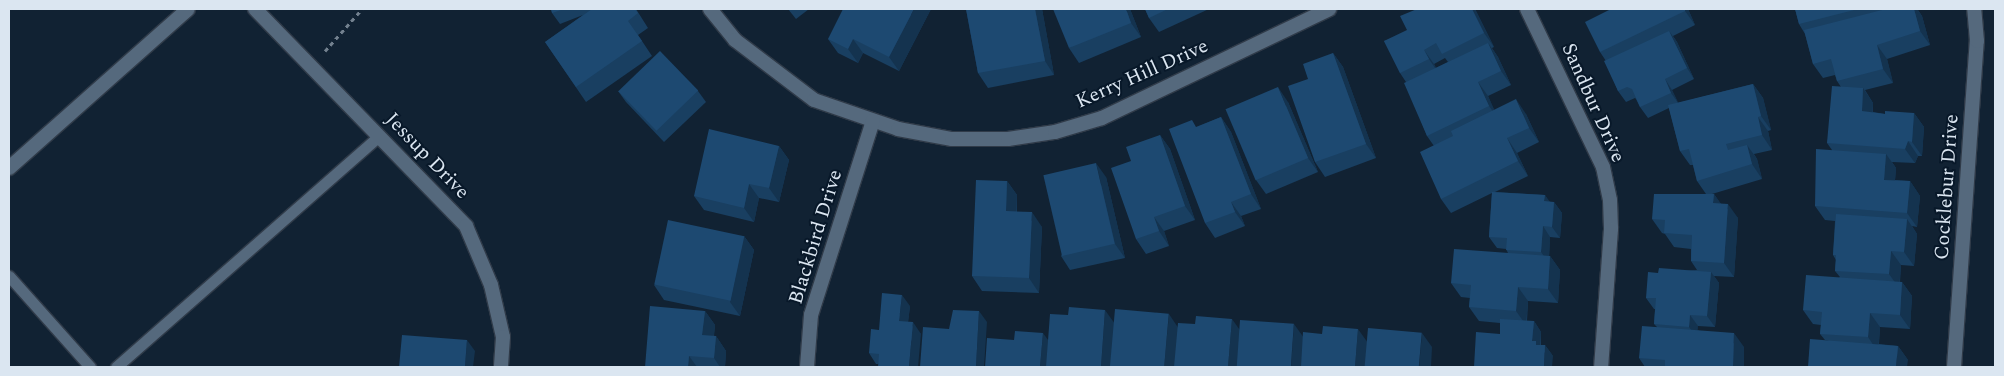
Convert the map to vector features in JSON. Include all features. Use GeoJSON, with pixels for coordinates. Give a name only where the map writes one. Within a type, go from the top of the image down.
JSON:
{"type":"FeatureCollection","features":[{"type":"Feature","properties":{"kind":"street"},"geometry":{"type":"LineString","coordinates":[[9,168],[188,9]]}},
{"type":"Feature","properties":{"kind":"street","name":"Jessup Drive"},"geometry":{"type":"LineString","coordinates":[[255,9],[466,226],[491,285],[502,337],[501,367]]}},
{"type":"Feature","properties":{"kind":"street","name":"Kerry Hill Drive"},"geometry":{"type":"LineString","coordinates":[[710,9],[736,40],[814,100],[873,121],[952,139],[1008,139],[1055,132],[1102,118],[1329,9]]}},
{"type":"Feature","properties":{"kind":"street","name":"Sandbur Drive"},"geometry":{"type":"LineString","coordinates":[[1527,9],[1602,167],[1610,200],[1611,230],[1601,367]]}},
{"type":"Feature","properties":{"kind":"street","name":"Cocklebur Drive"},"geometry":{"type":"LineString","coordinates":[[1954,367],[1977,49],[1974,9]]}},
{"type":"Feature","properties":{"kind":"street","name":"Blackbird Drive"},"geometry":{"type":"LineString","coordinates":[[807,367],[811,314],[873,121]]}},
{"type":"Feature","properties":{"kind":"lane"},"geometry":{"type":"LineString","coordinates":[[116,367],[379,136]]}},
{"type":"Feature","properties":{"kind":"lane"},"geometry":{"type":"LineString","coordinates":[[9,276],[90,367]]}},
{"type":"Feature","properties":{"kind":"path"},"geometry":{"type":"LineString","coordinates":[[311,66],[362,9]]}},
{"type":"Feature","properties":{"kind":"building"},"geometry":{"type":"Polygon","coordinates":[[[551,9],[564,9],[552,13],[551,9]]]}},
{"type":"Feature","properties":{"kind":"building"},"geometry":{"type":"Polygon","coordinates":[[[592,9],[635,9],[638,13],[628,21],[642,41],[576,87],[545,42],[592,9]]]}},
{"type":"Feature","properties":{"kind":"building"},"geometry":{"type":"Polygon","coordinates":[[[843,9],[914,9],[889,57],[853,39],[848,49],[828,39],[843,9]]]}},
{"type":"Feature","properties":{"kind":"building"},"geometry":{"type":"Polygon","coordinates":[[[966,9],[1035,9],[1045,61],[978,73],[966,9]]]}},
{"type":"Feature","properties":{"kind":"building"},"geometry":{"type":"Polygon","coordinates":[[[1053,9],[1126,9],[1131,23],[1069,48],[1053,9]]]}},
{"type":"Feature","properties":{"kind":"building"},"geometry":{"type":"Polygon","coordinates":[[[1145,9],[1168,9],[1149,18],[1145,9]]]}},
{"type":"Feature","properties":{"kind":"building"},"geometry":{"type":"Polygon","coordinates":[[[1417,9],[1472,9],[1484,33],[1442,54],[1436,43],[1424,50],[1429,59],[1400,73],[1384,41],[1407,30],[1400,16],[1417,9]]]}},
{"type":"Feature","properties":{"kind":"building"},"geometry":{"type":"Polygon","coordinates":[[[1611,9],[1685,9],[1685,11],[1600,52],[1585,22],[1611,9]]]}},
{"type":"Feature","properties":{"kind":"building"},"geometry":{"type":"Polygon","coordinates":[[[1795,9],[1858,9],[1799,24],[1795,9]]]}},
{"type":"Feature","properties":{"kind":"building"},"geometry":{"type":"Polygon","coordinates":[[[1886,9],[1914,9],[1920,31],[1877,45],[1883,69],[1837,81],[1831,59],[1813,64],[1804,30],[1886,9]]]}},
{"type":"Feature","properties":{"kind":"building"},"geometry":{"type":"Polygon","coordinates":[[[1669,31],[1687,68],[1665,79],[1671,93],[1640,107],[1632,89],[1627,87],[1618,91],[1604,61],[1669,31]]]}},
{"type":"Feature","properties":{"kind":"building"},"geometry":{"type":"Polygon","coordinates":[[[1488,43],[1501,71],[1478,82],[1489,106],[1427,136],[1404,83],[1488,43]]]}},
{"type":"Feature","properties":{"kind":"building"},"geometry":{"type":"Polygon","coordinates":[[[660,51],[698,91],[656,131],[618,91],[660,51]]]}},
{"type":"Feature","properties":{"kind":"building"},"geometry":{"type":"Polygon","coordinates":[[[1333,53],[1366,144],[1315,162],[1288,86],[1308,79],[1303,64],[1333,53]]]}},
{"type":"Feature","properties":{"kind":"building"},"geometry":{"type":"Polygon","coordinates":[[[1753,84],[1761,116],[1758,117],[1762,135],[1726,144],[1728,150],[1747,145],[1752,164],[1697,181],[1689,149],[1680,151],[1668,105],[1753,84]]]}},
{"type":"Feature","properties":{"kind":"building"},"geometry":{"type":"Polygon","coordinates":[[[1832,86],[1863,88],[1862,111],[1885,114],[1885,111],[1914,113],[1912,142],[1908,141],[1905,149],[1827,143],[1832,86]]]}},
{"type":"Feature","properties":{"kind":"building"},"geometry":{"type":"Polygon","coordinates":[[[1278,87],[1308,158],[1256,180],[1226,109],[1278,87]]]}},
{"type":"Feature","properties":{"kind":"building"},"geometry":{"type":"Polygon","coordinates":[[[1516,99],[1529,128],[1507,138],[1518,161],[1441,199],[1420,152],[1453,136],[1451,131],[1516,99]]]}},
{"type":"Feature","properties":{"kind":"building"},"geometry":{"type":"Polygon","coordinates":[[[1221,117],[1251,194],[1231,202],[1235,212],[1205,223],[1169,129],[1192,120],[1196,127],[1221,117]]]}},
{"type":"Feature","properties":{"kind":"building"},"geometry":{"type":"Polygon","coordinates":[[[709,129],[779,146],[769,188],[749,184],[744,208],[694,196],[709,129]]]}},
{"type":"Feature","properties":{"kind":"building"},"geometry":{"type":"Polygon","coordinates":[[[1160,135],[1185,206],[1154,217],[1159,231],[1136,239],[1111,168],[1131,161],[1126,147],[1160,135]]]}},
{"type":"Feature","properties":{"kind":"building"},"geometry":{"type":"Polygon","coordinates":[[[1816,149],[1886,154],[1884,180],[1910,181],[1907,213],[1815,206],[1816,149]]]}},
{"type":"Feature","properties":{"kind":"building"},"geometry":{"type":"Polygon","coordinates":[[[1096,163],[1115,244],[1062,256],[1043,175],[1096,163]]]}},
{"type":"Feature","properties":{"kind":"building"},"geometry":{"type":"Polygon","coordinates":[[[976,180],[1007,181],[1006,211],[1032,212],[1029,278],[972,276],[976,180]]]}},
{"type":"Feature","properties":{"kind":"building"},"geometry":{"type":"Polygon","coordinates":[[[1492,192],[1545,195],[1544,201],[1554,202],[1552,227],[1543,226],[1541,252],[1506,250],[1507,238],[1489,237],[1492,192]]]}},
{"type":"Feature","properties":{"kind":"building"},"geometry":{"type":"Polygon","coordinates":[[[1654,194],[1714,194],[1713,203],[1728,204],[1724,263],[1691,261],[1692,235],[1664,233],[1665,220],[1652,219],[1654,194]]]}},
{"type":"Feature","properties":{"kind":"building"},"geometry":{"type":"Polygon","coordinates":[[[1836,214],[1907,219],[1904,252],[1891,251],[1889,274],[1835,271],[1836,255],[1833,255],[1836,214]]]}},
{"type":"Feature","properties":{"kind":"building"},"geometry":{"type":"Polygon","coordinates":[[[668,220],[744,236],[731,301],[654,285],[668,220]]]}},
{"type":"Feature","properties":{"kind":"building"},"geometry":{"type":"Polygon","coordinates":[[[1454,249],[1550,256],[1548,289],[1518,287],[1516,311],[1469,307],[1471,285],[1451,283],[1454,249]]]}},
{"type":"Feature","properties":{"kind":"building"},"geometry":{"type":"Polygon","coordinates":[[[1659,268],[1711,272],[1707,316],[1690,315],[1689,327],[1654,324],[1656,298],[1646,298],[1648,272],[1658,273],[1659,268]]]}},
{"type":"Feature","properties":{"kind":"building"},"geometry":{"type":"Polygon","coordinates":[[[1806,275],[1902,282],[1900,315],[1870,313],[1868,337],[1820,334],[1822,312],[1803,310],[1806,275]]]}},
{"type":"Feature","properties":{"kind":"building"},"geometry":{"type":"Polygon","coordinates":[[[882,293],[902,295],[899,321],[913,322],[909,367],[878,367],[879,354],[869,353],[871,329],[879,330],[882,293]]]}},
{"type":"Feature","properties":{"kind":"building"},"geometry":{"type":"Polygon","coordinates":[[[650,306],[705,311],[702,335],[716,336],[714,358],[689,356],[688,367],[645,367],[650,306]]]}},
{"type":"Feature","properties":{"kind":"building"},"geometry":{"type":"Polygon","coordinates":[[[1069,307],[1105,310],[1101,367],[1046,367],[1050,314],[1068,315],[1069,307]]]}},
{"type":"Feature","properties":{"kind":"building"},"geometry":{"type":"Polygon","coordinates":[[[1115,309],[1169,314],[1164,367],[1110,367],[1115,309]]]}},
{"type":"Feature","properties":{"kind":"building"},"geometry":{"type":"Polygon","coordinates":[[[953,310],[979,311],[976,367],[920,367],[923,327],[949,329],[953,310]]]}},
{"type":"Feature","properties":{"kind":"building"},"geometry":{"type":"Polygon","coordinates":[[[1196,316],[1232,319],[1228,367],[1174,367],[1178,323],[1195,324],[1196,316]]]}},
{"type":"Feature","properties":{"kind":"building"},"geometry":{"type":"Polygon","coordinates":[[[1500,319],[1534,321],[1532,341],[1536,341],[1536,345],[1545,345],[1544,367],[1474,367],[1476,332],[1500,334],[1500,319]]]}},
{"type":"Feature","properties":{"kind":"building"},"geometry":{"type":"Polygon","coordinates":[[[1240,320],[1294,324],[1291,367],[1237,367],[1240,320]]]}},
{"type":"Feature","properties":{"kind":"building"},"geometry":{"type":"Polygon","coordinates":[[[1323,326],[1358,329],[1355,367],[1301,367],[1303,332],[1322,334],[1323,326]]]}},
{"type":"Feature","properties":{"kind":"building"},"geometry":{"type":"Polygon","coordinates":[[[1642,326],[1734,333],[1733,367],[1665,367],[1665,360],[1639,358],[1642,326]]]}},
{"type":"Feature","properties":{"kind":"building"},"geometry":{"type":"Polygon","coordinates":[[[1368,328],[1422,333],[1419,367],[1365,367],[1368,328]]]}},
{"type":"Feature","properties":{"kind":"building"},"geometry":{"type":"Polygon","coordinates":[[[1015,331],[1043,333],[1040,367],[985,367],[987,338],[1014,340],[1015,331]]]}},
{"type":"Feature","properties":{"kind":"building"},"geometry":{"type":"Polygon","coordinates":[[[402,335],[467,340],[465,367],[399,367],[402,335]]]}},
{"type":"Feature","properties":{"kind":"building"},"geometry":{"type":"Polygon","coordinates":[[[1810,339],[1898,346],[1896,367],[1808,367],[1810,339]]]}}]}
